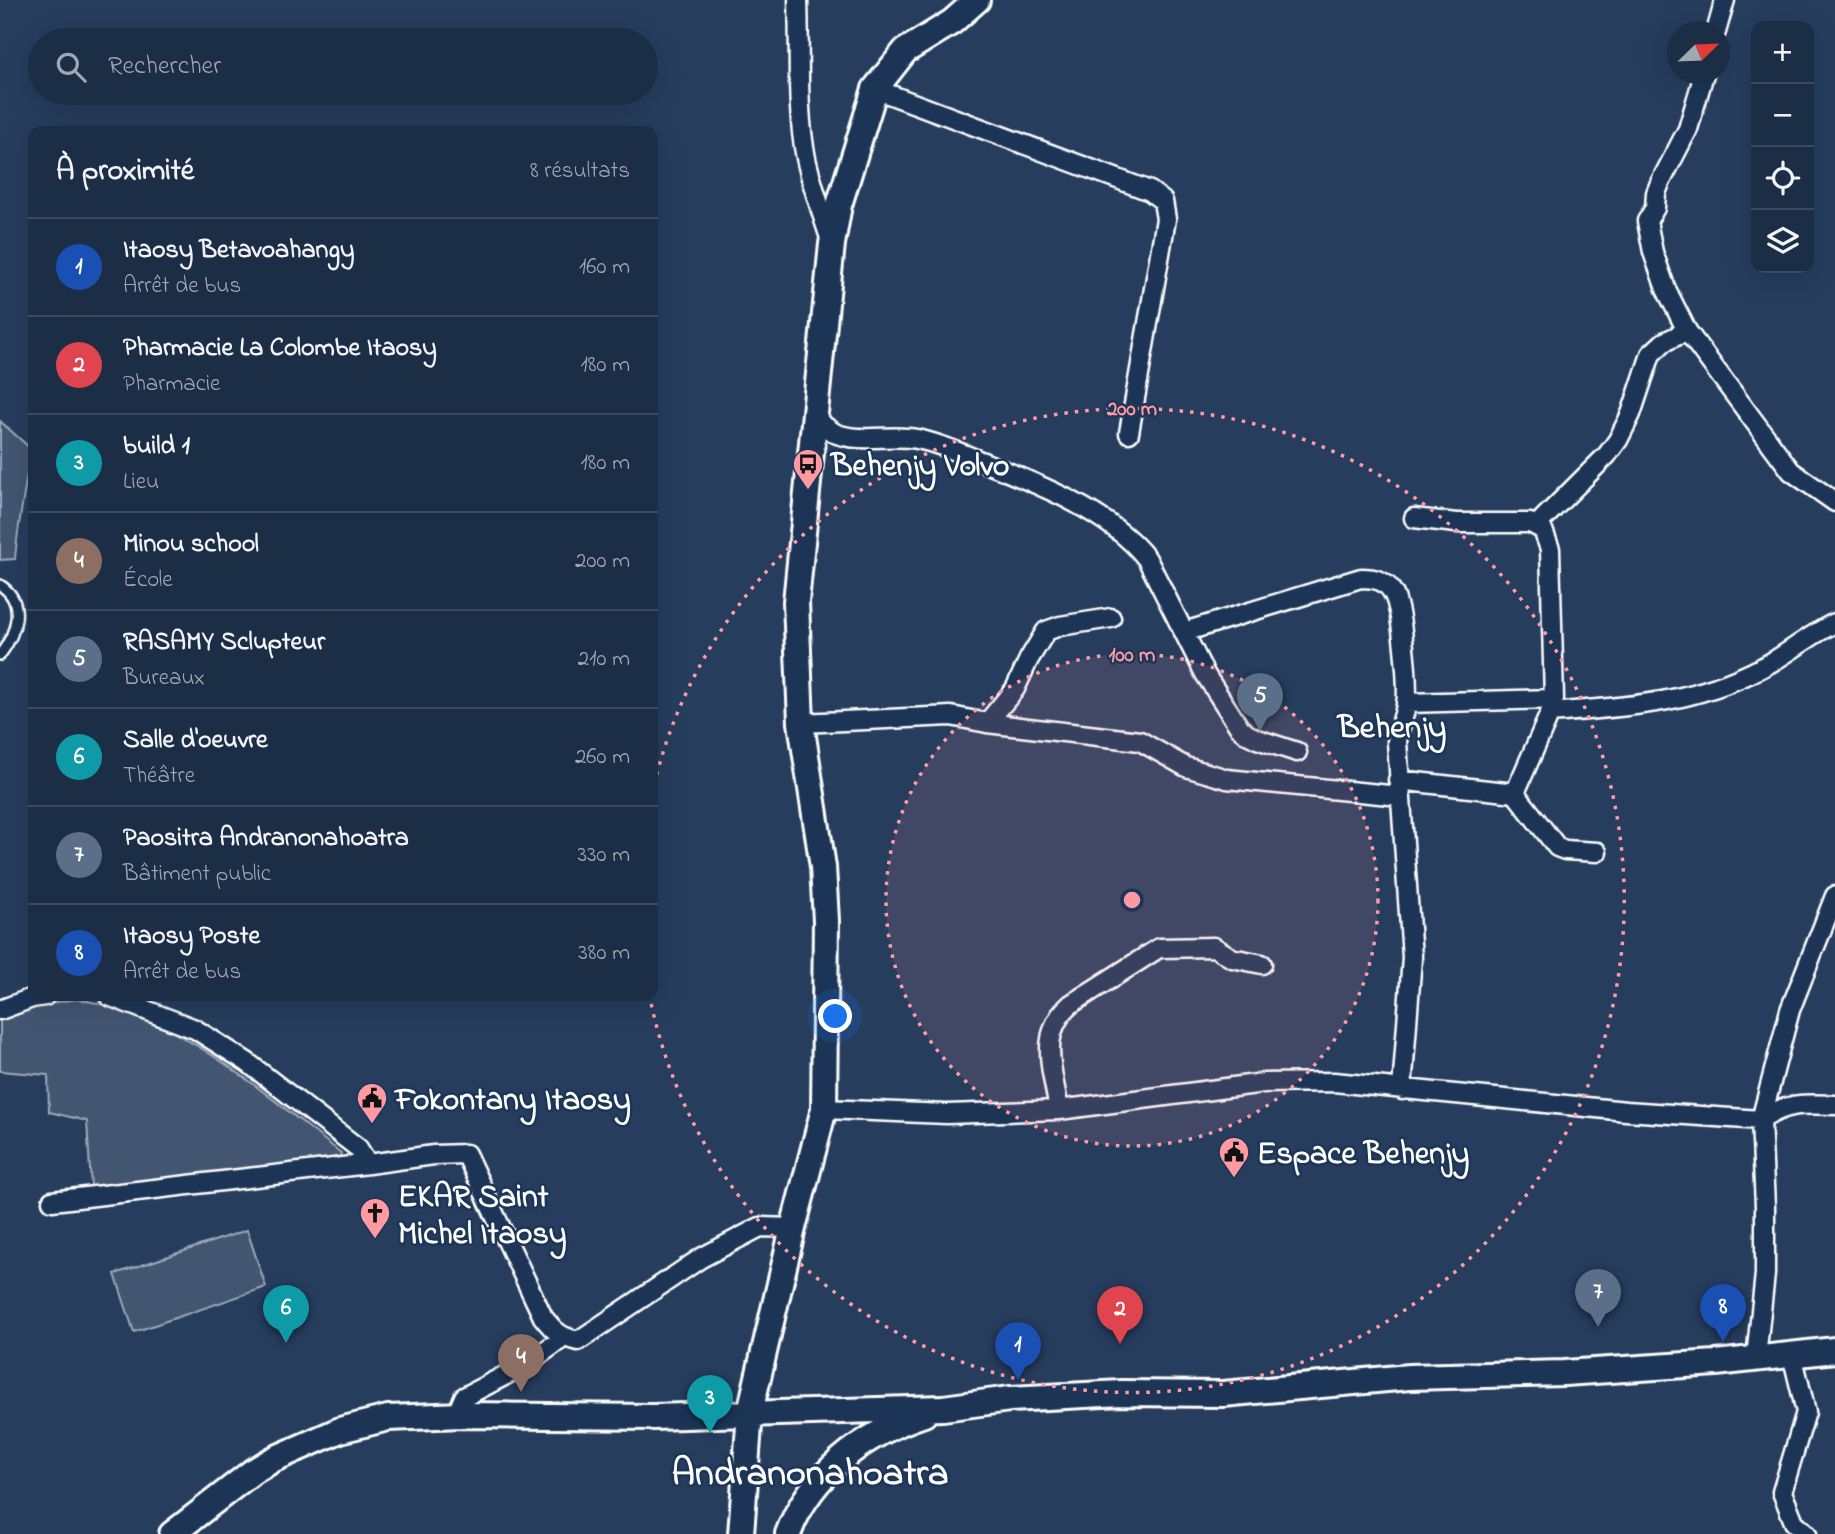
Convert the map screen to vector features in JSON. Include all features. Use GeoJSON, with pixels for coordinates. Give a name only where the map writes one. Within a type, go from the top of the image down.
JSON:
{"type":"FeatureCollection","features":[{"type":"Feature","properties":{"kind":"street"},"geometry":{"type":"LineString","coordinates":[[798,0],[806,155],[814,191],[832,244]]}},
{"type":"Feature","properties":{"kind":"street"},"geometry":{"type":"LineString","coordinates":[[741,1534],[750,1412],[793,1227],[824,1109],[827,1017],[823,867],[801,723],[796,602],[832,244],[839,205],[875,89],[905,51],[952,22],[977,0]]}},
{"type":"Feature","properties":{"kind":"street"},"geometry":{"type":"LineString","coordinates":[[1719,21],[1725,0]]}},
{"type":"Feature","properties":{"kind":"street"},"geometry":{"type":"LineString","coordinates":[[1701,84],[1688,128],[1660,183],[1655,208],[1647,220],[1653,252],[1666,289],[1687,331],[1791,471],[1835,502]]}},
{"type":"Feature","properties":{"kind":"street"},"geometry":{"type":"LineString","coordinates":[[875,89],[1150,191],[1163,201],[1166,219],[1129,433]]}},
{"type":"Feature","properties":{"kind":"street"},"geometry":{"type":"LineString","coordinates":[[1536,526],[1607,455],[1618,440],[1631,414],[1651,354],[1657,347],[1687,331]]}},
{"type":"Feature","properties":{"kind":"street"},"geometry":{"type":"LineString","coordinates":[[816,419],[835,433],[849,437],[914,438],[935,443],[1003,470],[1098,517],[1136,546],[1147,559],[1216,695],[1239,727],[1257,739],[1297,752]]}},
{"type":"Feature","properties":{"kind":"street"},"geometry":{"type":"LineString","coordinates":[[1414,518],[1455,523],[1530,523],[1543,530],[1550,549],[1552,706],[1516,793]]}},
{"type":"Feature","properties":{"kind":"street"},"geometry":{"type":"LineString","coordinates":[[1184,632],[1361,578],[1384,582],[1393,592],[1406,675],[1406,703],[1398,730],[1399,788],[1412,957],[1402,1090]]}},
{"type":"Feature","properties":{"kind":"street"},"geometry":{"type":"LineString","coordinates":[[987,723],[1016,689],[1029,659],[1046,632],[1060,626],[1111,618]]}},
{"type":"Feature","properties":{"kind":"street"},"geometry":{"type":"LineString","coordinates":[[1406,703],[1552,706],[1665,702],[1718,687],[1761,668],[1835,623]]}},
{"type":"Feature","properties":{"kind":"street"},"geometry":{"type":"LineString","coordinates":[[801,723],[951,716],[987,723],[1140,741],[1186,767],[1227,779],[1273,785],[1516,793]]}},
{"type":"Feature","properties":{"kind":"street"},"geometry":{"type":"LineString","coordinates":[[1516,793],[1557,847],[1597,852]]}},
{"type":"Feature","properties":{"kind":"street"},"geometry":{"type":"LineString","coordinates":[[1756,1359],[1765,1274],[1761,1120],[1790,1010],[1835,896]]}},
{"type":"Feature","properties":{"kind":"street"},"geometry":{"type":"LineString","coordinates":[[1059,1110],[1049,1046],[1050,1034],[1060,1014],[1087,993],[1159,948],[1214,947],[1232,958],[1262,964]]}},
{"type":"Feature","properties":{"kind":"street"},"geometry":{"type":"LineString","coordinates":[[0,1010],[28,1000]]}},
{"type":"Feature","properties":{"kind":"street"},"geometry":{"type":"LineString","coordinates":[[122,1001],[195,1029],[247,1062],[358,1148],[368,1164]]}},
{"type":"Feature","properties":{"kind":"street"},"geometry":{"type":"LineString","coordinates":[[824,1109],[947,1114],[1059,1110],[1264,1083],[1334,1082],[1626,1111],[1761,1120],[1789,1105],[1835,1105]]}},
{"type":"Feature","properties":{"kind":"street"},"geometry":{"type":"LineString","coordinates":[[52,1201],[435,1155],[466,1154],[543,1317],[555,1333],[578,1341],[701,1258],[760,1227],[793,1227]]}},
{"type":"Feature","properties":{"kind":"street"},"geometry":{"type":"LineString","coordinates":[[461,1415],[458,1412],[464,1397],[525,1365],[563,1338]]}},
{"type":"Feature","properties":{"kind":"street"},"geometry":{"type":"LineString","coordinates":[[172,1534],[252,1472],[296,1448],[340,1430],[388,1418],[461,1415],[588,1418],[943,1408],[1010,1399],[1122,1393],[1223,1394],[1409,1377],[1564,1373],[1716,1363],[1835,1350]]}},
{"type":"Feature","properties":{"kind":"street"},"geometry":{"type":"LineString","coordinates":[[1792,1354],[1806,1412],[1782,1492],[1794,1522],[1807,1534]]}},
{"type":"Feature","properties":{"kind":"street"},"geometry":{"type":"LineString","coordinates":[[788,1534],[803,1501],[832,1466],[902,1421],[943,1408]]}},
{"type":"Feature","properties":{"kind":"lane"},"geometry":{"type":"LineString","coordinates":[[0,585],[8,590],[16,606],[16,624],[0,655]]}},
{"type":"Feature","properties":{"kind":"shaded area"},"geometry":{"type":"Polygon","coordinates":[[[0,421],[28,446],[28,468],[15,559],[0,560],[0,421]]]}},
{"type":"Feature","properties":{"kind":"shaded area"},"geometry":{"type":"Polygon","coordinates":[[[64,1001],[84,1001],[150,1021],[184,1038],[249,1081],[341,1153],[338,1160],[91,1187],[87,1121],[49,1112],[48,1075],[0,1071],[0,1019],[24,1008],[64,1001]]]}},
{"type":"Feature","properties":{"kind":"shaded area"},"geometry":{"type":"Polygon","coordinates":[[[247,1230],[266,1287],[134,1332],[115,1274],[247,1230]]]}},
{"type":"Feature","properties":{"kind":"place","name":"Behenjy Volvo"},"geometry":{"type":"Point","coordinates":[808,491]}},
{"type":"Feature","properties":{"kind":"place","name":"RASAMY Sclupteur"},"geometry":{"type":"Point","coordinates":[1260,731]}},
{"type":"Feature","properties":{"kind":"place","name":"Fokontany Itaosy"},"geometry":{"type":"Point","coordinates":[372,1125]}},
{"type":"Feature","properties":{"kind":"place","name":"Espace Behenjy"},"geometry":{"type":"Point","coordinates":[1234,1179]}},
{"type":"Feature","properties":{"kind":"place","name":"EKAR Saint Michel Itaosy"},"geometry":{"type":"Point","coordinates":[375,1240]}},
{"type":"Feature","properties":{"kind":"place","name":"Paositra Andranonahoatra"},"geometry":{"type":"Point","coordinates":[1598,1327]}},
{"type":"Feature","properties":{"kind":"place","name":"Itaosy Poste"},"geometry":{"type":"Point","coordinates":[1723,1342]}},
{"type":"Feature","properties":{"kind":"place","name":"Salle d'oeuvre"},"geometry":{"type":"Point","coordinates":[286,1343]}},
{"type":"Feature","properties":{"kind":"place","name":"Pharmacie La Colombe Itaosy"},"geometry":{"type":"Point","coordinates":[1120,1344]}},
{"type":"Feature","properties":{"kind":"place","name":"Itaosy Betavoahangy"},"geometry":{"type":"Point","coordinates":[1018,1380]}},
{"type":"Feature","properties":{"kind":"place","name":"Minou school"},"geometry":{"type":"Point","coordinates":[521,1392]}},
{"type":"Feature","properties":{"kind":"place","name":"build 1"},"geometry":{"type":"Point","coordinates":[710,1433]}},
{"type":"Feature","properties":{"kind":"district","name":"Behenjy"},"geometry":{"type":"Point","coordinates":[1392,725]}},
{"type":"Feature","properties":{"kind":"district","name":"Andranonahoatra"},"geometry":{"type":"Point","coordinates":[810,1471]}}]}
